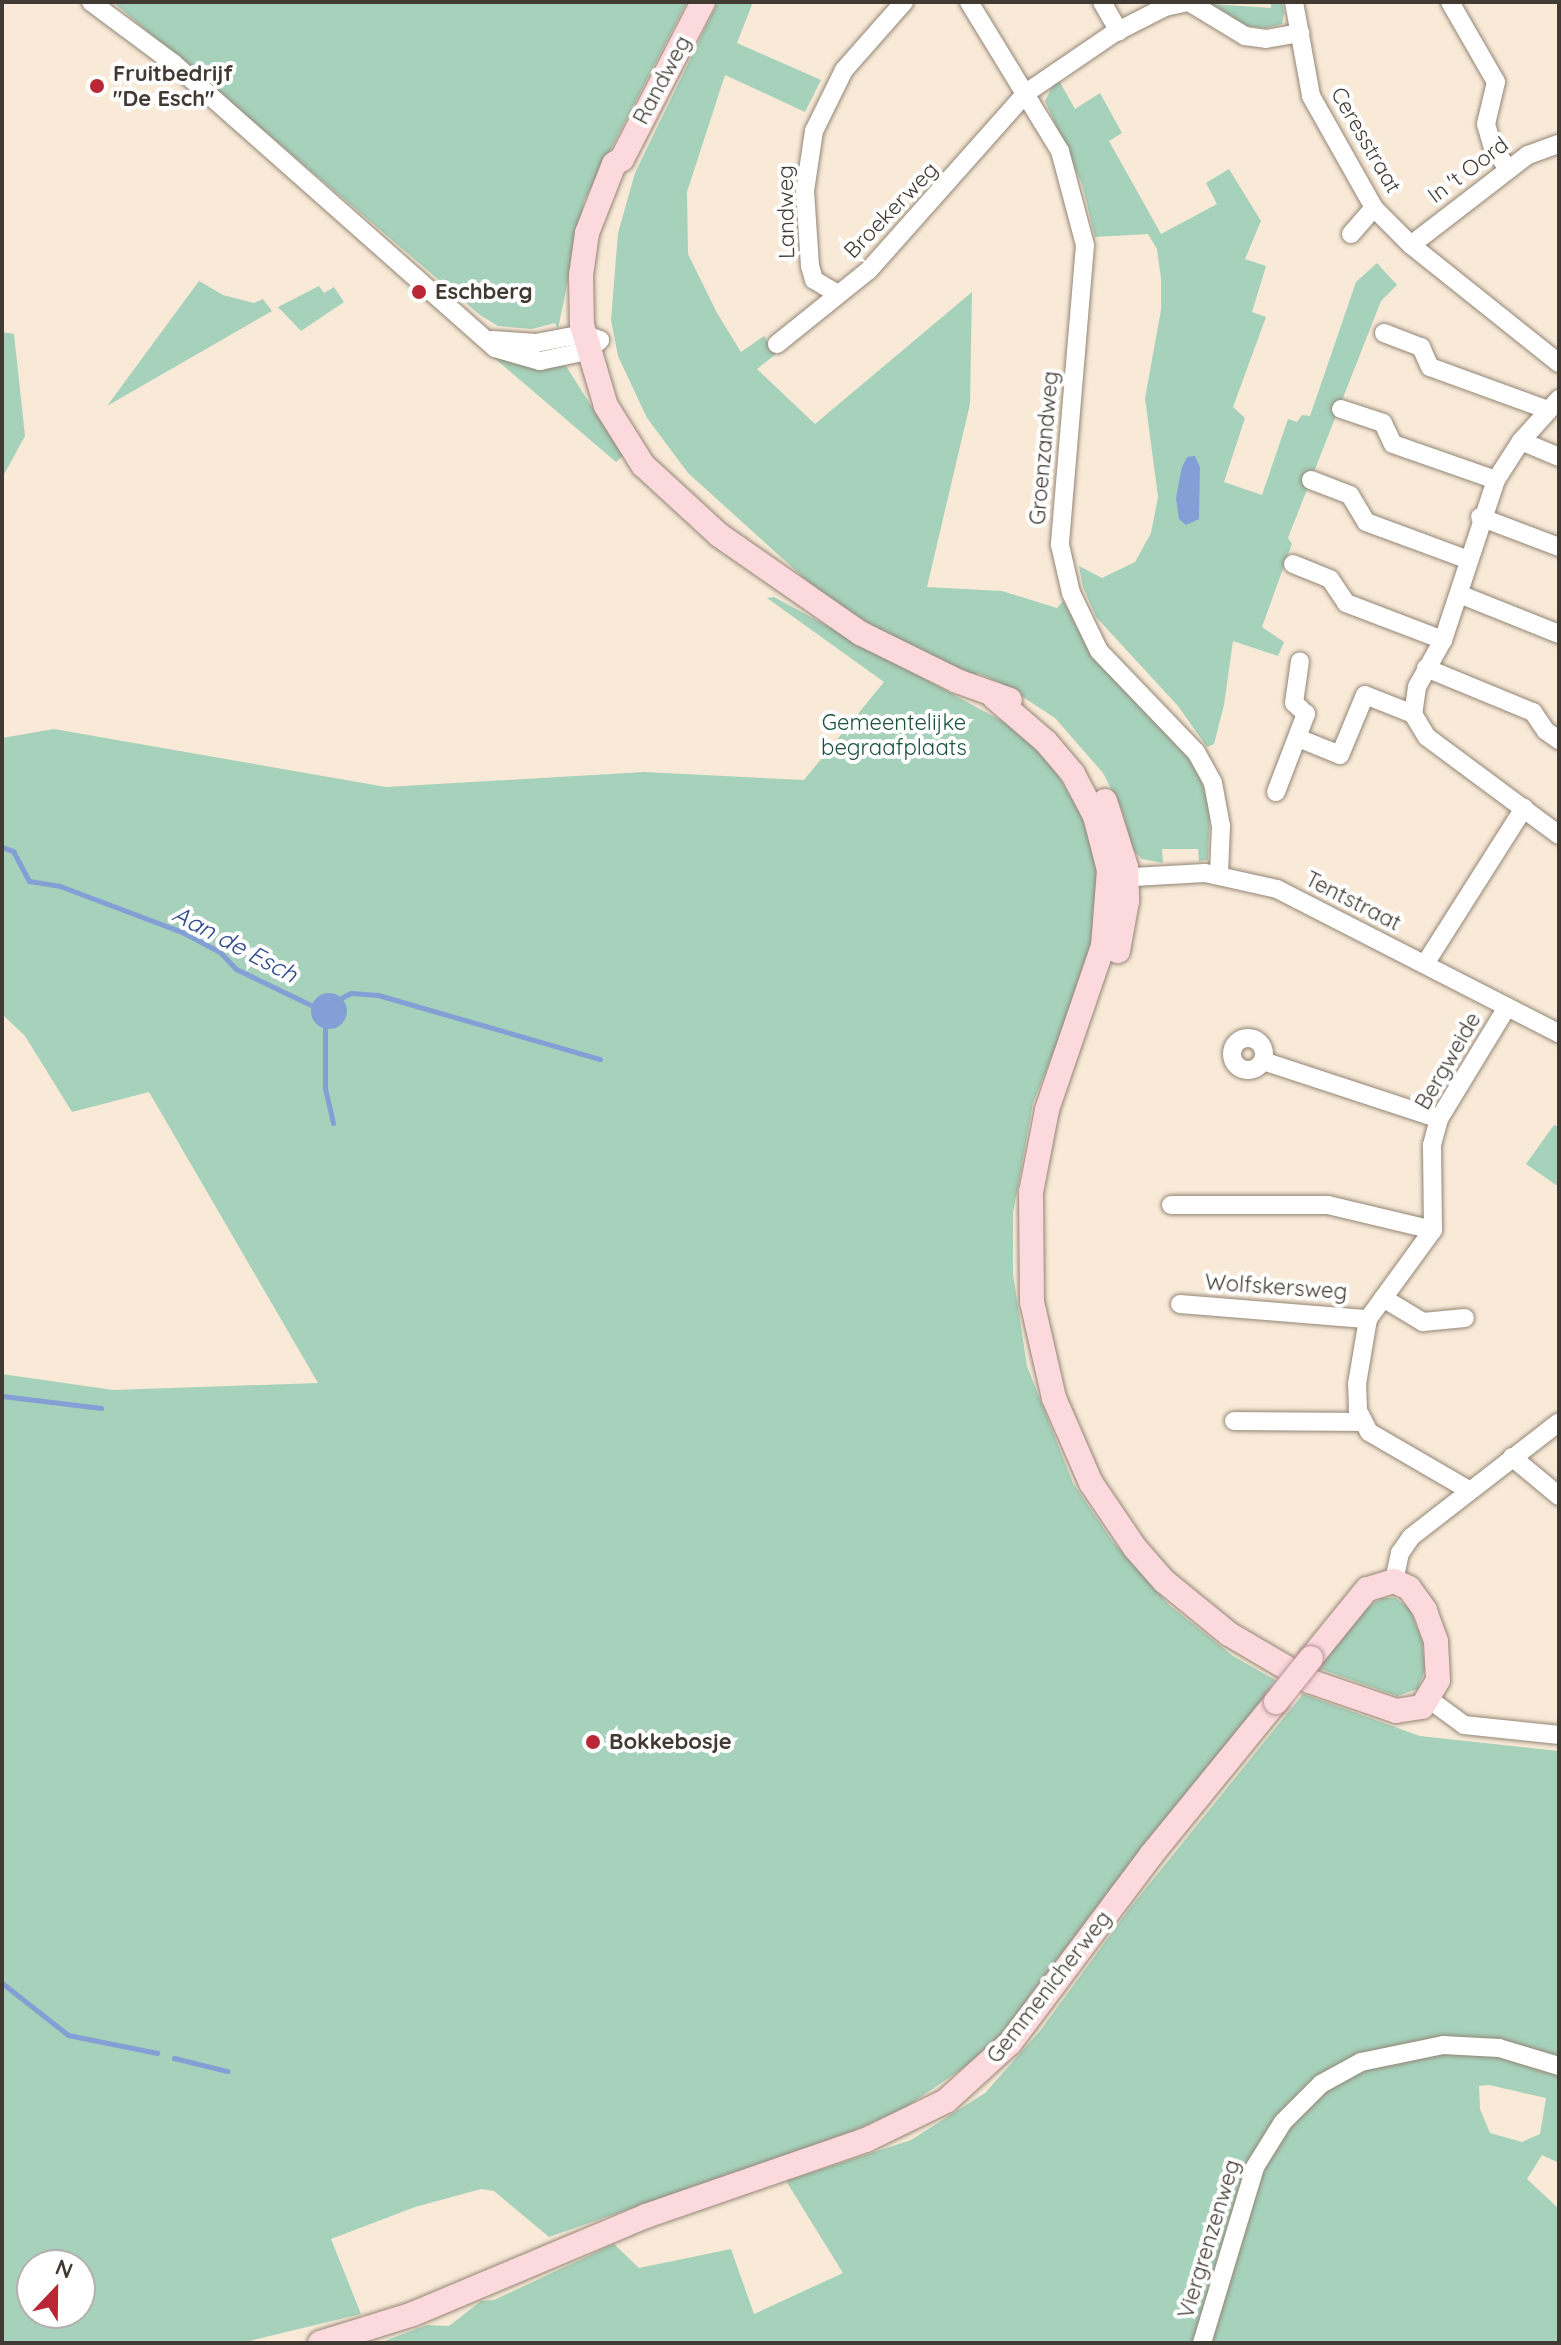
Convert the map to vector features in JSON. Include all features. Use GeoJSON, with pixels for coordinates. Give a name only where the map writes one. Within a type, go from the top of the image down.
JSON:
{"type":"FeatureCollection","features":[{"type":"Feature","properties":{"kind":"main road","name":"Randweg"},"geometry":{"type":"LineString","coordinates":[[703,2],[622,159],[596,258],[590,342],[636,430],[730,538],[844,624],[995,698],[1046,742],[1073,774],[1097,822],[1118,878],[1118,950],[1085,1025],[1077,1030],[1042,1130],[1028,1244],[1042,1359],[1087,1476],[1151,1567],[1242,1643],[1309,1681],[1372,1705],[1411,1712],[1430,1700]]}},
{"type":"Feature","properties":{"kind":"main road"},"geometry":{"type":"LineString","coordinates":[[1394,1581],[1417,1597],[1434,1633],[1439,1674],[1430,1700]]}},
{"type":"Feature","properties":{"kind":"main road","name":"Gemmenicherweg"},"geometry":{"type":"LineString","coordinates":[[320,2343],[413,2314],[646,2216],[866,2140],[946,2101],[1019,2032],[1151,1855],[1370,1587],[1394,1581]]}},
{"type":"Feature","properties":{"kind":"street"},"geometry":{"type":"LineString","coordinates":[[91,2],[173,63],[492,340],[590,342]]}},
{"type":"Feature","properties":{"kind":"street","name":"Landweg"},"geometry":{"type":"LineString","coordinates":[[836,293],[823,290],[810,266],[805,191],[814,131],[844,70],[904,2]]}},
{"type":"Feature","properties":{"kind":"street","name":"Groenzandweg"},"geometry":{"type":"LineString","coordinates":[[969,2],[1060,151],[1085,245],[1060,545],[1071,593],[1099,651],[1196,752],[1213,783],[1221,826],[1219,874]]}},
{"type":"Feature","properties":{"kind":"street"},"geometry":{"type":"LineString","coordinates":[[1102,2],[1119,31]]}},
{"type":"Feature","properties":{"kind":"street","name":"Ceresstraat"},"geometry":{"type":"LineString","coordinates":[[1294,2],[1311,96],[1374,208],[1411,245],[1559,363]]}},
{"type":"Feature","properties":{"kind":"street"},"geometry":{"type":"LineString","coordinates":[[1450,2],[1496,82],[1486,124],[1493,148],[1508,169]]}},
{"type":"Feature","properties":{"kind":"street"},"geometry":{"type":"LineString","coordinates":[[1197,3],[1245,36],[1300,33]]}},
{"type":"Feature","properties":{"kind":"street","name":"Broekerweg"},"geometry":{"type":"LineString","coordinates":[[777,344],[836,293],[869,270],[1026,93],[1119,31],[1165,7],[1197,3]]}},
{"type":"Feature","properties":{"kind":"street","name":"In 't Oord"},"geometry":{"type":"LineString","coordinates":[[1411,245],[1508,169],[1540,148],[1559,144]]}},
{"type":"Feature","properties":{"kind":"street"},"geometry":{"type":"LineString","coordinates":[[1351,234],[1374,208]]}},
{"type":"Feature","properties":{"kind":"street"},"geometry":{"type":"LineString","coordinates":[[1384,333],[1421,347],[1430,367],[1554,404],[1521,441],[1496,480],[1480,517],[1443,640],[1426,668],[1413,714]]}},
{"type":"Feature","properties":{"kind":"street"},"geometry":{"type":"LineString","coordinates":[[1341,409],[1383,423],[1393,444],[1496,480]]}},
{"type":"Feature","properties":{"kind":"street"},"geometry":{"type":"LineString","coordinates":[[1521,441],[1559,457]]}},
{"type":"Feature","properties":{"kind":"street"},"geometry":{"type":"LineString","coordinates":[[1311,480],[1350,495],[1366,522],[1469,560]]}},
{"type":"Feature","properties":{"kind":"street"},"geometry":{"type":"LineString","coordinates":[[1480,517],[1559,547]]}},
{"type":"Feature","properties":{"kind":"street"},"geometry":{"type":"LineString","coordinates":[[1293,564],[1330,579],[1346,603],[1443,640]]}},
{"type":"Feature","properties":{"kind":"street"},"geometry":{"type":"LineString","coordinates":[[1459,594],[1559,634]]}},
{"type":"Feature","properties":{"kind":"street"},"geometry":{"type":"LineString","coordinates":[[1276,792],[1306,714],[1294,703],[1300,661]]}},
{"type":"Feature","properties":{"kind":"street"},"geometry":{"type":"LineString","coordinates":[[1426,668],[1533,712],[1546,731],[1559,740]]}},
{"type":"Feature","properties":{"kind":"street"},"geometry":{"type":"LineString","coordinates":[[1298,738],[1340,755],[1365,695],[1413,714],[1427,737],[1559,835]]}},
{"type":"Feature","properties":{"kind":"street"},"geometry":{"type":"LineString","coordinates":[[1425,964],[1524,808]]}},
{"type":"Feature","properties":{"kind":"street","name":"Tentstraat"},"geometry":{"type":"LineString","coordinates":[[1118,878],[1219,874],[1277,889],[1559,1033]]}},
{"type":"Feature","properties":{"kind":"street","name":"Bergweide"},"geometry":{"type":"LineString","coordinates":[[1433,1230],[1432,1145],[1439,1119],[1507,1007]]}},
{"type":"Feature","properties":{"kind":"street"},"geometry":{"type":"LineString","coordinates":[[1263,1061],[1439,1119]]}},
{"type":"Feature","properties":{"kind":"street"},"geometry":{"type":"LineString","coordinates":[[1171,1205],[1328,1205],[1433,1230],[1368,1319],[1357,1384],[1362,1422],[1369,1432],[1467,1489]]}},
{"type":"Feature","properties":{"kind":"street"},"geometry":{"type":"LineString","coordinates":[[1383,1298],[1423,1322],[1465,1318]]}},
{"type":"Feature","properties":{"kind":"street","name":"Wolfskersweg"},"geometry":{"type":"LineString","coordinates":[[1180,1304],[1368,1319]]}},
{"type":"Feature","properties":{"kind":"street"},"geometry":{"type":"LineString","coordinates":[[1234,1421],[1362,1422]]}},
{"type":"Feature","properties":{"kind":"street"},"geometry":{"type":"LineString","coordinates":[[1394,1581],[1405,1544],[1467,1489],[1559,1422]]}},
{"type":"Feature","properties":{"kind":"street"},"geometry":{"type":"LineString","coordinates":[[1512,1457],[1559,1496]]}},
{"type":"Feature","properties":{"kind":"street"},"geometry":{"type":"LineString","coordinates":[[1430,1700],[1464,1725],[1559,1735]]}},
{"type":"Feature","properties":{"kind":"street","name":"Viergrenzenweg"},"geometry":{"type":"LineString","coordinates":[[1202,2343],[1255,2167],[1283,2122],[1321,2084],[1361,2062],[1443,2045],[1499,2048],[1559,2066]]}},
{"type":"Feature","properties":{"kind":"green space"},"geometry":{"type":"Polygon","coordinates":[[[113,2],[687,2],[584,201],[558,329],[555,323],[532,329],[498,326],[480,315],[113,2]]]}},
{"type":"Feature","properties":{"kind":"green space"},"geometry":{"type":"Polygon","coordinates":[[[718,2],[753,2],[737,43],[821,80],[805,112],[725,75],[687,192],[688,254],[717,313],[741,352],[764,336],[776,354],[757,369],[815,424],[972,292],[970,404],[927,587],[1002,591],[1057,608],[1063,601],[1094,655],[1197,768],[1210,809],[1208,860],[1199,861],[1198,849],[1162,849],[1163,863],[1142,859],[1133,850],[1122,810],[1103,773],[1055,718],[1003,684],[978,673],[975,677],[885,633],[825,597],[688,473],[647,418],[618,356],[611,320],[618,233],[635,173],[718,2]]]}},
{"type":"Feature","properties":{"kind":"green space"},"geometry":{"type":"Polygon","coordinates":[[[1271,2],[1282,2],[1282,24],[1266,28],[1247,26],[1212,4],[1271,8],[1271,2]]]}},
{"type":"Feature","properties":{"kind":"green space"},"geometry":{"type":"Polygon","coordinates":[[[1057,77],[1075,109],[1100,93],[1122,133],[1109,141],[1161,234],[1217,204],[1206,183],[1229,169],[1261,221],[1245,259],[1266,266],[1252,312],[1266,317],[1233,407],[1245,418],[1224,482],[1262,495],[1288,419],[1297,422],[1302,415],[1310,416],[1356,282],[1377,263],[1397,285],[1381,301],[1288,538],[1292,544],[1262,627],[1284,642],[1278,656],[1233,641],[1224,705],[1214,744],[1207,747],[1178,706],[1096,617],[1083,587],[1079,566],[1102,578],[1135,562],[1151,533],[1158,497],[1145,398],[1161,310],[1161,279],[1157,249],[1148,234],[1095,237],[1082,184],[1045,101],[1057,77]]]}},
{"type":"Feature","properties":{"kind":"green space"},"geometry":{"type":"Polygon","coordinates":[[[199,281],[223,295],[254,303],[263,299],[272,311],[107,406],[199,281]]]}},
{"type":"Feature","properties":{"kind":"green space"},"geometry":{"type":"Polygon","coordinates":[[[319,286],[324,293],[334,287],[344,302],[301,331],[278,307],[319,286]]]}},
{"type":"Feature","properties":{"kind":"green space"},"geometry":{"type":"Polygon","coordinates":[[[459,328],[514,364],[566,366],[623,456],[616,462],[459,328]]]}},
{"type":"Feature","properties":{"kind":"green space"},"geometry":{"type":"Polygon","coordinates":[[[2,332],[14,334],[25,436],[2,478],[2,332]]]}},
{"type":"Feature","properties":{"kind":"green space","name":"Gemeentelijke begraafplaats"},"geometry":{"type":"Polygon","coordinates":[[[774,597],[1022,732],[1053,767],[1081,814],[1096,861],[1098,917],[1081,984],[1033,1103],[1013,1213],[1013,1274],[1027,1366],[1073,1483],[1113,1542],[1168,1604],[1233,1656],[1277,1681],[1002,2034],[975,2060],[906,2107],[853,2131],[549,2237],[494,2191],[481,2189],[415,2207],[331,2239],[361,2314],[241,2343],[2,2343],[2,1374],[113,1390],[318,1383],[149,1092],[72,1112],[25,1036],[2,1014],[2,738],[54,729],[386,787],[644,772],[804,780],[884,682],[767,598],[774,597]]]}},
{"type":"Feature","properties":{"kind":"green space"},"geometry":{"type":"Polygon","coordinates":[[[1554,1125],[1559,1127],[1559,1187],[1526,1164],[1554,1125]]]}},
{"type":"Feature","properties":{"kind":"green space"},"geometry":{"type":"Polygon","coordinates":[[[1382,1598],[1395,1598],[1409,1608],[1422,1640],[1425,1669],[1418,1689],[1397,1696],[1318,1668],[1364,1610],[1382,1598]]]}},
{"type":"Feature","properties":{"kind":"green space"},"geometry":{"type":"Polygon","coordinates":[[[1303,1694],[1420,1736],[1559,1751],[1559,2163],[1542,2155],[1527,2179],[1559,2209],[1559,2343],[379,2343],[427,2325],[449,2326],[481,2301],[494,2300],[614,2244],[639,2268],[731,2249],[754,2314],[843,2273],[786,2181],[911,2140],[985,2093],[1040,2031],[1130,1908],[1303,1694]],[[1489,2085],[1479,2086],[1480,2109],[1490,2133],[1522,2142],[1540,2134],[1546,2098],[1489,2085]]]}},
{"type":"Feature","properties":{"kind":"water"},"geometry":{"type":"Polygon","coordinates":[[[1195,456],[1200,467],[1199,519],[1186,525],[1179,519],[1176,498],[1182,467],[1187,457],[1195,456]]]}},
{"type":"Feature","properties":{"kind":"water"},"geometry":{"type":"Polygon","coordinates":[[[329,993],[342,998],[347,1011],[342,1024],[329,1029],[316,1024],[311,1011],[316,998],[329,993]]]}},
{"type":"Feature","properties":{"kind":"waterway","name":"Aan de Esch"},"geometry":{"type":"LineString","coordinates":[[2,847],[13,851],[29,881],[60,886],[182,932],[220,952],[236,969],[317,1008]]}},
{"type":"Feature","properties":{"kind":"waterway","name":"Aan de Esch"},"geometry":{"type":"LineString","coordinates":[[337,1000],[351,993],[378,995],[600,1059]]}},
{"type":"Feature","properties":{"kind":"waterway"},"geometry":{"type":"LineString","coordinates":[[325,1025],[325,1088],[333,1123]]}},
{"type":"Feature","properties":{"kind":"waterway"},"geometry":{"type":"LineString","coordinates":[[2,1396],[101,1408]]}},
{"type":"Feature","properties":{"kind":"waterway"},"geometry":{"type":"LineString","coordinates":[[2,1983],[68,2035],[157,2053]]}},
{"type":"Feature","properties":{"kind":"waterway"},"geometry":{"type":"LineString","coordinates":[[174,2058],[227,2071]]}},
{"type":"Feature","properties":{"kind":"place","name":"Fruitbedrijf \"De Esch\""},"geometry":{"type":"Point","coordinates":[97,86]}},
{"type":"Feature","properties":{"kind":"place","name":"Eschberg"},"geometry":{"type":"Point","coordinates":[419,292]}},
{"type":"Feature","properties":{"kind":"place","name":"Bokkebosje"},"geometry":{"type":"Point","coordinates":[593,1742]}}]}
